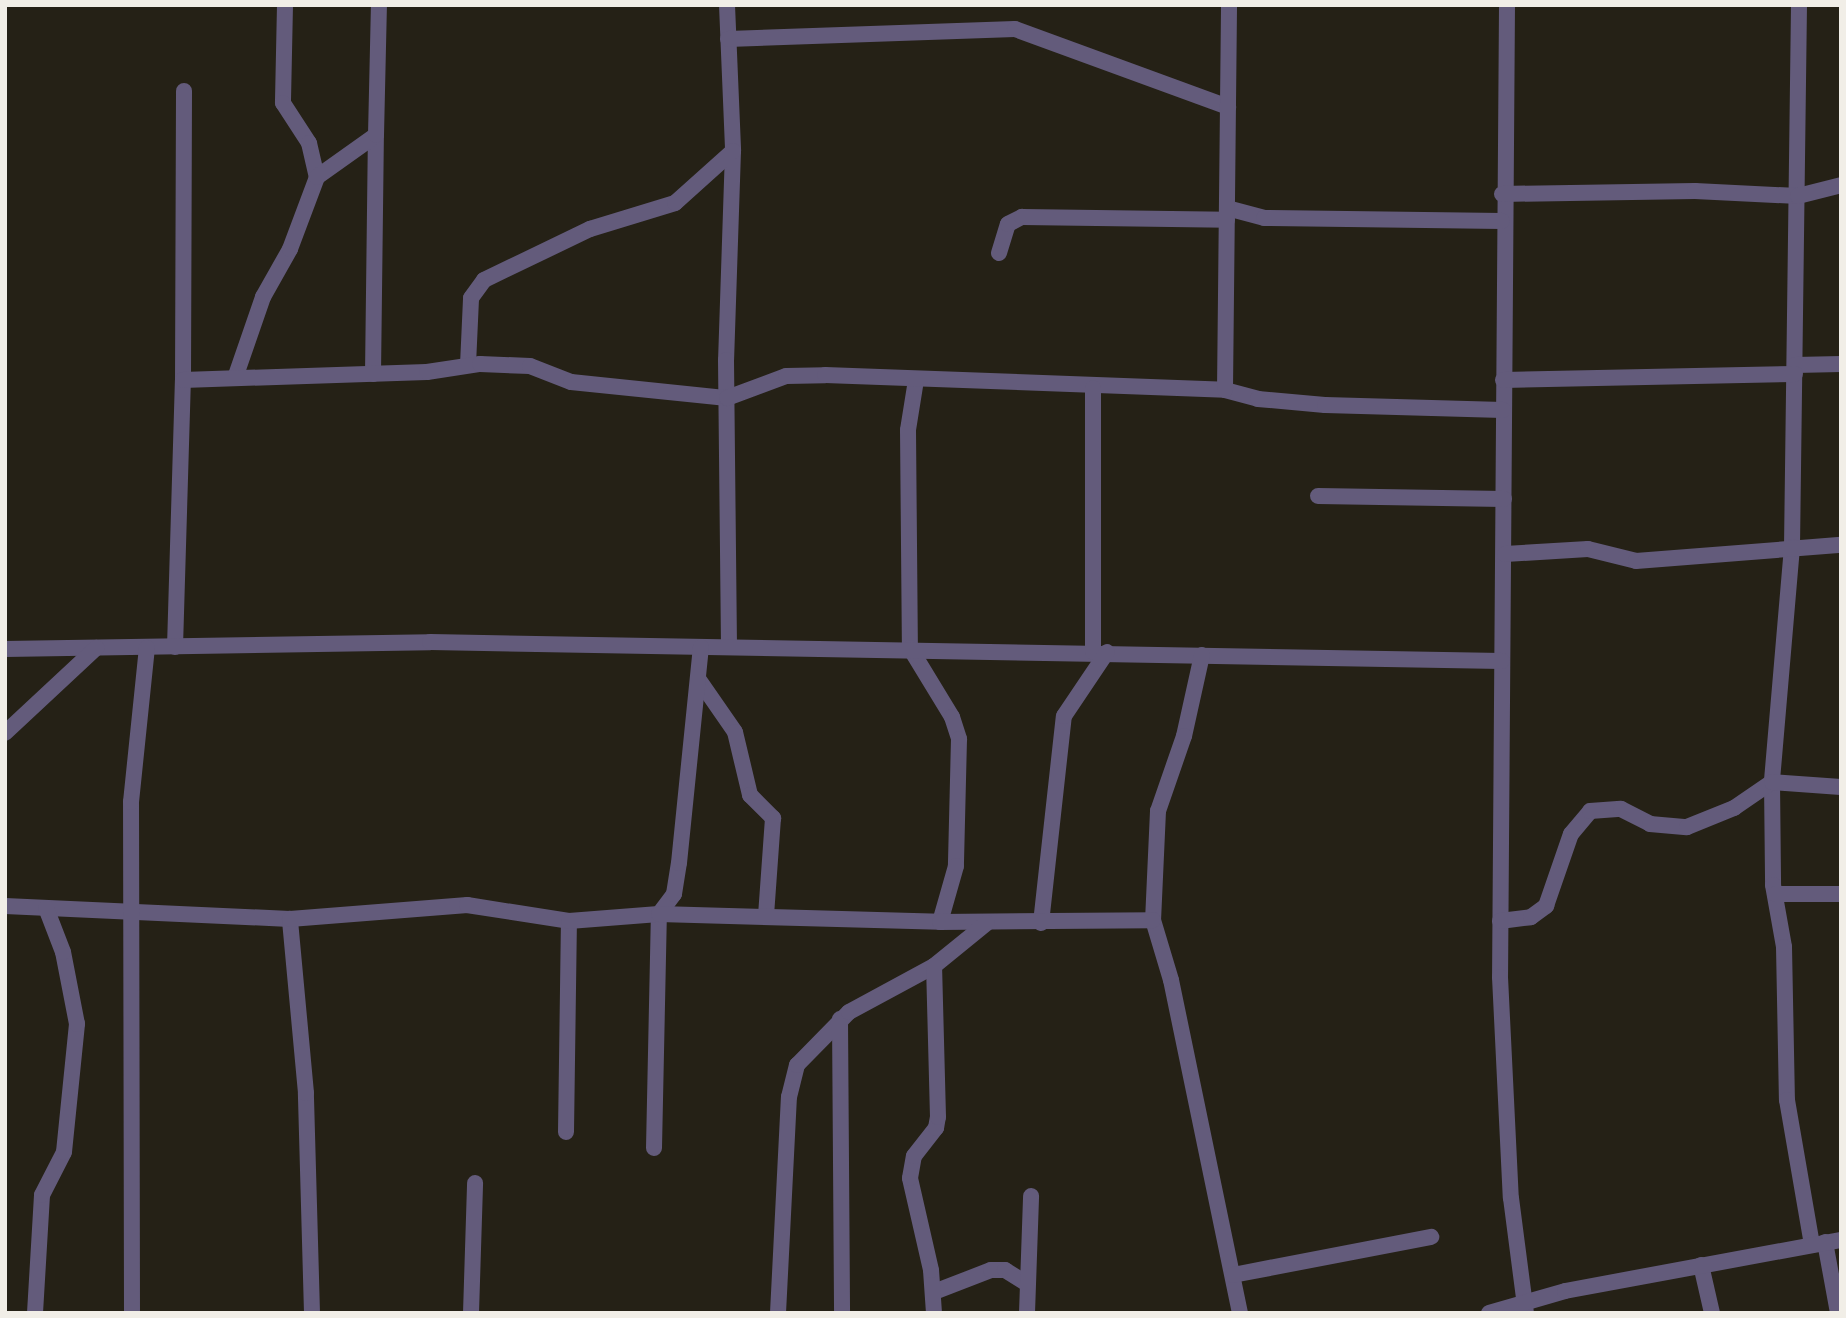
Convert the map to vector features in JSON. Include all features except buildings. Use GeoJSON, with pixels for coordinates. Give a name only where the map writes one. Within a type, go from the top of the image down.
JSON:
{"type":"FeatureCollection","features":[{"type":"Feature","properties":{"kind":"street"},"geometry":{"type":"LineString","coordinates":[[235,378],[263,297],[290,249],[317,177],[309,143],[283,103],[285,5]]}},
{"type":"Feature","properties":{"kind":"street"},"geometry":{"type":"LineString","coordinates":[[373,374],[379,5]]}},
{"type":"Feature","properties":{"kind":"street"},"geometry":{"type":"LineString","coordinates":[[727,5],[733,151],[727,398],[729,646]]}},
{"type":"Feature","properties":{"kind":"street"},"geometry":{"type":"LineString","coordinates":[[1226,390],[1229,5]]}},
{"type":"Feature","properties":{"kind":"street"},"geometry":{"type":"LineString","coordinates":[[1507,5],[1502,194],[1505,554],[1500,921],[1506,1125],[1525,1308]]}},
{"type":"Feature","properties":{"kind":"street"},"geometry":{"type":"LineString","coordinates":[[1799,5],[1792,547],[1772,782],[1774,894],[1784,947],[1787,1100],[1826,1242],[1838,1313]]}},
{"type":"Feature","properties":{"kind":"street"},"geometry":{"type":"LineString","coordinates":[[728,39],[1015,29],[1228,107]]}},
{"type":"Feature","properties":{"kind":"street"},"geometry":{"type":"LineString","coordinates":[[175,647],[183,380],[184,91]]}},
{"type":"Feature","properties":{"kind":"street"},"geometry":{"type":"LineString","coordinates":[[317,177],[376,135]]}},
{"type":"Feature","properties":{"kind":"street"},"geometry":{"type":"LineString","coordinates":[[468,365],[471,298],[484,280],[590,229],[674,203],[733,151]]}},
{"type":"Feature","properties":{"kind":"street"},"geometry":{"type":"LineString","coordinates":[[1502,194],[1695,191],[1798,196],[1841,185]]}},
{"type":"Feature","properties":{"kind":"street"},"geometry":{"type":"LineString","coordinates":[[999,253],[1008,224],[1022,217],[1227,214],[1264,218],[1502,220]]}},
{"type":"Feature","properties":{"kind":"street"},"geometry":{"type":"LineString","coordinates":[[1503,380],[1795,370],[1841,363]]}},
{"type":"Feature","properties":{"kind":"street"},"geometry":{"type":"LineString","coordinates":[[183,380],[373,374],[468,365],[530,366],[571,382],[727,398],[786,376],[1226,390],[1258,399],[1325,405],[1503,410]]}},
{"type":"Feature","properties":{"kind":"street"},"geometry":{"type":"LineString","coordinates":[[916,380],[908,430],[910,648],[958,729],[956,866],[940,922]]}},
{"type":"Feature","properties":{"kind":"street"},"geometry":{"type":"LineString","coordinates":[[1041,923],[1064,716],[1100,652],[1093,387]]}},
{"type":"Feature","properties":{"kind":"street"},"geometry":{"type":"LineString","coordinates":[[1318,496],[1504,499]]}},
{"type":"Feature","properties":{"kind":"street"},"geometry":{"type":"LineString","coordinates":[[1505,554],[1588,549],[1636,561],[1841,545]]}},
{"type":"Feature","properties":{"kind":"street"},"geometry":{"type":"LineString","coordinates":[[5,649],[430,642],[910,648],[1502,661]]}},
{"type":"Feature","properties":{"kind":"street"},"geometry":{"type":"LineString","coordinates":[[654,1148],[659,914],[674,894],[701,646]]}},
{"type":"Feature","properties":{"kind":"street"},"geometry":{"type":"LineString","coordinates":[[5,733],[96,648]]}},
{"type":"Feature","properties":{"kind":"street"},"geometry":{"type":"LineString","coordinates":[[132,1313],[131,802],[147,648]]}},
{"type":"Feature","properties":{"kind":"street"},"geometry":{"type":"LineString","coordinates":[[1202,655],[1184,736],[1158,811],[1153,920],[1171,980],[1240,1313]]}},
{"type":"Feature","properties":{"kind":"street"},"geometry":{"type":"LineString","coordinates":[[699,680],[734,732],[750,795],[773,818],[766,916]]}},
{"type":"Feature","properties":{"kind":"street"},"geometry":{"type":"LineString","coordinates":[[1500,921],[1531,917],[1546,906],[1571,834],[1590,811],[1621,809],[1650,824],[1687,827],[1734,808],[1772,782],[1841,787]]}},
{"type":"Feature","properties":{"kind":"street"},"geometry":{"type":"LineString","coordinates":[[1774,894],[1841,894]]}},
{"type":"Feature","properties":{"kind":"street"},"geometry":{"type":"LineString","coordinates":[[5,906],[290,919],[467,905],[569,921],[659,914],[987,923],[1153,920]]}},
{"type":"Feature","properties":{"kind":"street"},"geometry":{"type":"LineString","coordinates":[[35,1313],[42,1195],[64,1152],[77,1024],[63,952],[46,908]]}},
{"type":"Feature","properties":{"kind":"street"},"geometry":{"type":"LineString","coordinates":[[290,919],[306,1093],[312,1313]]}},
{"type":"Feature","properties":{"kind":"street"},"geometry":{"type":"LineString","coordinates":[[566,1132],[569,921]]}},
{"type":"Feature","properties":{"kind":"street"},"geometry":{"type":"LineString","coordinates":[[778,1313],[792,1082],[806,1050],[840,1019],[934,966],[987,923]]}},
{"type":"Feature","properties":{"kind":"street"},"geometry":{"type":"LineString","coordinates":[[934,966],[936,1128],[915,1156],[910,1178],[934,1292],[934,1313]]}},
{"type":"Feature","properties":{"kind":"street"},"geometry":{"type":"LineString","coordinates":[[840,1019],[842,1313]]}},
{"type":"Feature","properties":{"kind":"street"},"geometry":{"type":"LineString","coordinates":[[471,1313],[475,1183]]}},
{"type":"Feature","properties":{"kind":"street"},"geometry":{"type":"LineString","coordinates":[[1027,1313],[1031,1196]]}},
{"type":"Feature","properties":{"kind":"street"},"geometry":{"type":"LineString","coordinates":[[1233,1275],[1431,1237]]}},
{"type":"Feature","properties":{"kind":"street"},"geometry":{"type":"LineString","coordinates":[[1489,1313],[1525,1308],[1701,1265],[1826,1242]]}},
{"type":"Feature","properties":{"kind":"street"},"geometry":{"type":"LineString","coordinates":[[1701,1265],[1712,1313]]}},
{"type":"Feature","properties":{"kind":"street"},"geometry":{"type":"LineString","coordinates":[[934,1292],[991,1270],[1005,1270],[1027,1284]]}}]}
